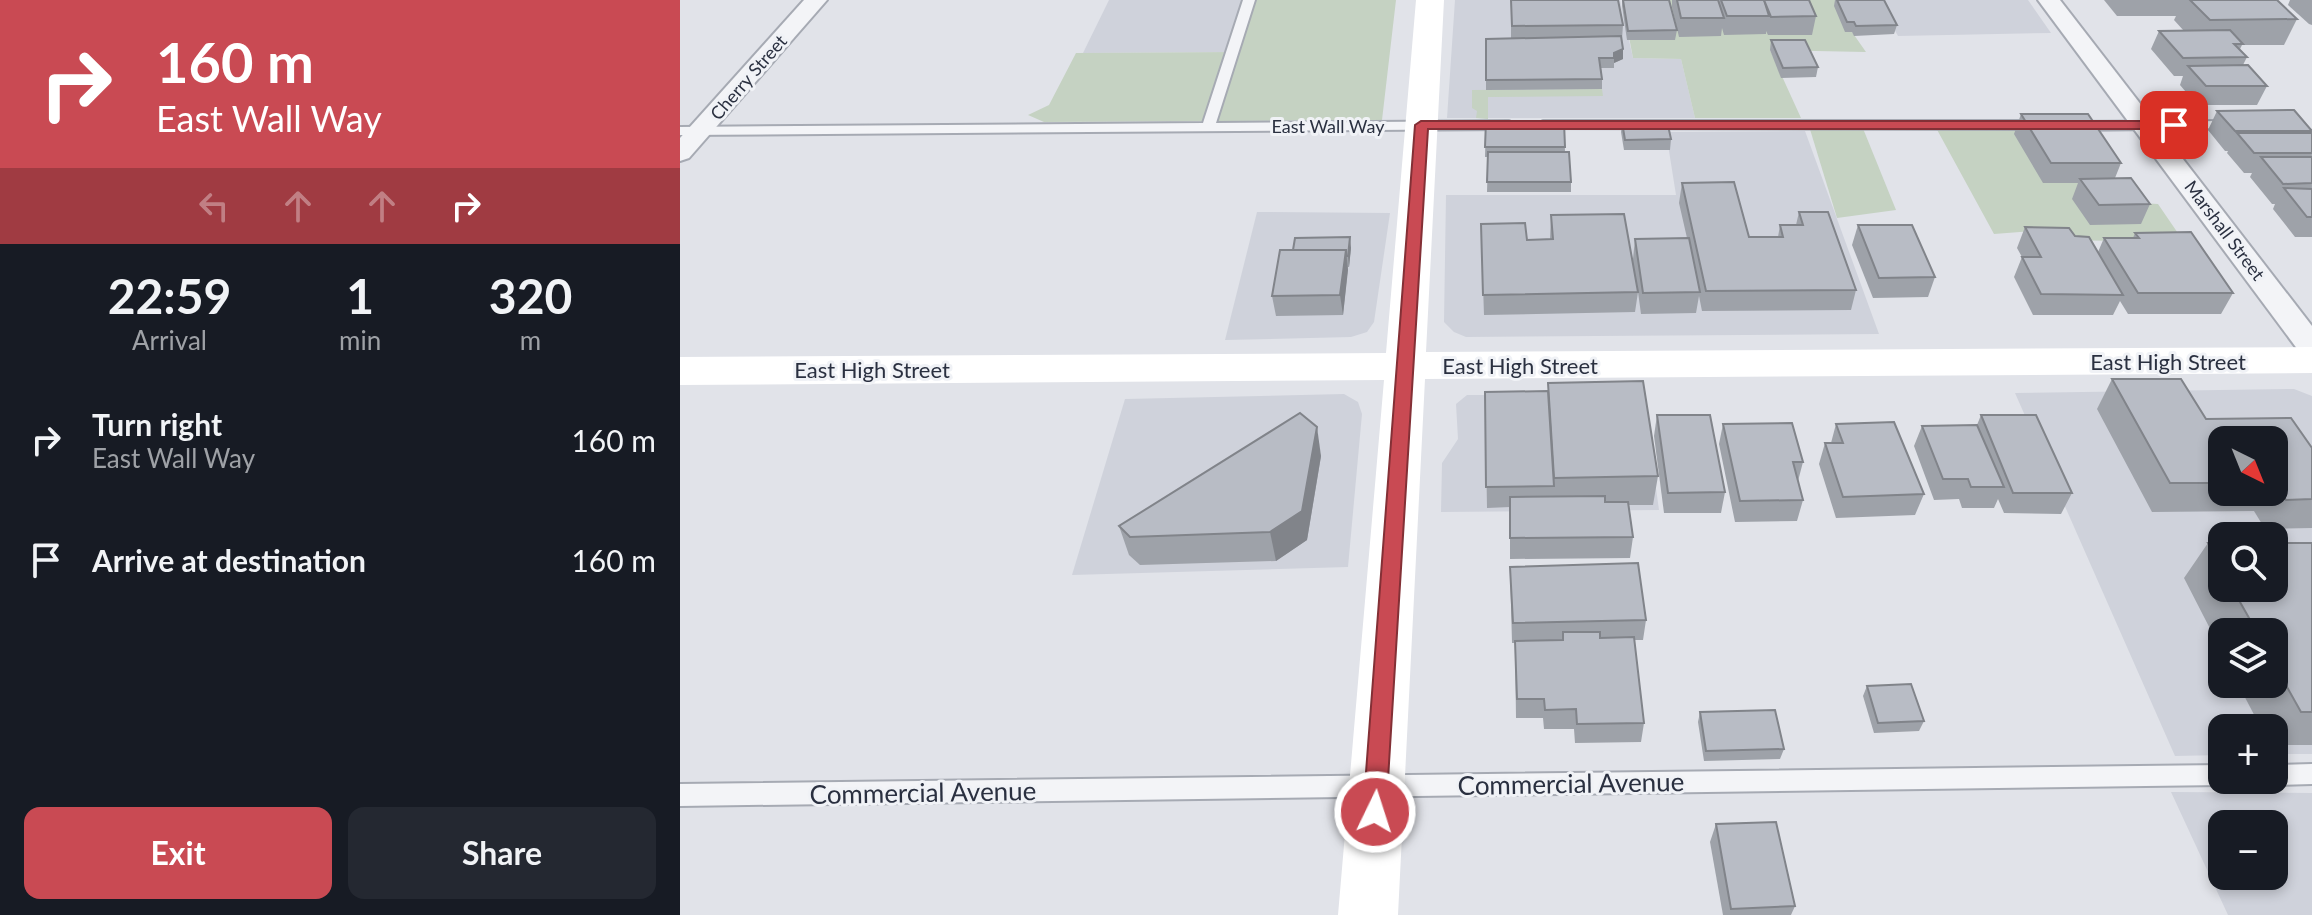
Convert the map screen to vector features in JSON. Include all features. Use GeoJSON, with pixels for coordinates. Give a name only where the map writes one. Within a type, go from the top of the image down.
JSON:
{"type":"FeatureCollection","features":[{"type":"Feature","properties":{"kind":"main road"},"geometry":{"type":"LineString","coordinates":[[1368,915],[1430,0]]}},
{"type":"Feature","properties":{"kind":"main road","name":"East High Street"},"geometry":{"type":"LineString","coordinates":[[680,371],[2312,360]]}},
{"type":"Feature","properties":{"kind":"street","name":"Cherry Street"},"geometry":{"type":"LineString","coordinates":[[680,153],[690,131],[816,0]]}},
{"type":"Feature","properties":{"kind":"street","name":"Marshall Street"},"geometry":{"type":"LineString","coordinates":[[2049,0],[2312,347]]}},
{"type":"Feature","properties":{"kind":"lane"},"geometry":{"type":"LineString","coordinates":[[1208,127],[1249,0]]}},
{"type":"Feature","properties":{"kind":"lane","name":"East Wall Way"},"geometry":{"type":"LineString","coordinates":[[690,131],[1421,125],[2252,125]]}},
{"type":"Feature","properties":{"kind":"lane"},"geometry":{"type":"LineString","coordinates":[[2288,775],[2312,774]]}},
{"type":"Feature","properties":{"kind":"lane","name":"Commercial Avenue"},"geometry":{"type":"LineString","coordinates":[[680,795],[2208,775]]}},
{"type":"Feature","properties":{"kind":"shaded area"},"geometry":{"type":"Polygon","coordinates":[[[1109,0],[1250,0],[1234,52],[1083,53],[1109,0]]]}},
{"type":"Feature","properties":{"kind":"shaded area"},"geometry":{"type":"Polygon","coordinates":[[[1455,0],[1620,0],[1633,58],[1681,59],[1695,118],[1447,118],[1455,0]]]}},
{"type":"Feature","properties":{"kind":"shaded area"},"geometry":{"type":"Polygon","coordinates":[[[1878,0],[2028,0],[2051,33],[1898,36],[1878,0]]]}},
{"type":"Feature","properties":{"kind":"shaded area"},"geometry":{"type":"Polygon","coordinates":[[[1805,131],[1879,334],[1466,337],[1454,332],[1444,322],[1446,195],[1676,195],[1666,132],[1805,131]]]}},
{"type":"Feature","properties":{"kind":"shaded area"},"geometry":{"type":"Polygon","coordinates":[[[1257,212],[1390,213],[1374,322],[1367,332],[1351,337],[1225,340],[1257,212]]]}},
{"type":"Feature","properties":{"kind":"shaded area"},"geometry":{"type":"Polygon","coordinates":[[[2294,389],[2312,396],[2312,754],[2288,754],[2288,714],[2208,714],[2208,755],[2175,756],[2015,393],[2294,389]]]}},
{"type":"Feature","properties":{"kind":"shaded area"},"geometry":{"type":"Polygon","coordinates":[[[1344,394],[1358,402],[1362,414],[1348,567],[1072,575],[1125,399],[1344,394]]]}},
{"type":"Feature","properties":{"kind":"shaded area"},"geometry":{"type":"Polygon","coordinates":[[[1467,395],[1643,395],[1659,510],[1441,512],[1442,463],[1458,439],[1456,404],[1467,395]]]}},
{"type":"Feature","properties":{"kind":"shaded area"},"geometry":{"type":"Polygon","coordinates":[[[2171,792],[2312,793],[2312,915],[2228,915],[2216,890],[2288,890],[2288,810],[2208,810],[2208,872],[2171,792]]]}},
{"type":"Feature","properties":{"kind":"green space"},"geometry":{"type":"Polygon","coordinates":[[[1250,0],[1396,0],[1382,120],[1044,122],[1028,115],[1049,105],[1076,53],[1234,52],[1250,0]]]}},
{"type":"Feature","properties":{"kind":"green space"},"geometry":{"type":"Polygon","coordinates":[[[1622,0],[1877,0],[1852,32],[1866,52],[1770,50],[1801,118],[1695,118],[1681,59],[1633,58],[1622,0]]]}},
{"type":"Feature","properties":{"kind":"green space"},"geometry":{"type":"Polygon","coordinates":[[[1602,89],[1603,96],[1488,97],[1488,119],[1476,118],[1477,111],[1472,108],[1472,90],[1602,89]]]}},
{"type":"Feature","properties":{"kind":"green space"},"geometry":{"type":"Polygon","coordinates":[[[2044,125],[2112,183],[2125,202],[2158,204],[2184,242],[2058,240],[2033,231],[1994,234],[1935,126],[2044,125]]]}},
{"type":"Feature","properties":{"kind":"green space"},"geometry":{"type":"Polygon","coordinates":[[[1809,126],[1862,126],[1896,210],[1837,218],[1809,126]]]}},
{"type":"Feature","properties":{"kind":"building"},"geometry":{"type":"Polygon","coordinates":[[[1511,0],[1618,0],[1623,25],[1512,26],[1511,0]]]}},
{"type":"Feature","properties":{"kind":"building"},"geometry":{"type":"Polygon","coordinates":[[[1623,0],[1669,0],[1677,30],[1628,31],[1623,0]]]}},
{"type":"Feature","properties":{"kind":"building"},"geometry":{"type":"Polygon","coordinates":[[[1677,0],[1718,0],[1724,18],[1681,18],[1677,0]]]}},
{"type":"Feature","properties":{"kind":"building"},"geometry":{"type":"Polygon","coordinates":[[[1721,0],[1764,0],[1769,16],[1727,16],[1721,0]]]}},
{"type":"Feature","properties":{"kind":"building"},"geometry":{"type":"Polygon","coordinates":[[[1764,0],[1809,0],[1816,16],[1771,17],[1764,0]]]}},
{"type":"Feature","properties":{"kind":"building"},"geometry":{"type":"Polygon","coordinates":[[[1837,0],[1884,0],[1897,25],[1856,26],[1854,22],[1847,22],[1837,0]]]}},
{"type":"Feature","properties":{"kind":"building"},"geometry":{"type":"Polygon","coordinates":[[[2190,0],[2277,0],[2297,19],[2210,20],[2190,0]]]}},
{"type":"Feature","properties":{"kind":"building"},"geometry":{"type":"Polygon","coordinates":[[[2230,30],[2243,44],[2234,44],[2247,57],[2183,58],[2159,31],[2230,30]]]}},
{"type":"Feature","properties":{"kind":"building"},"geometry":{"type":"Polygon","coordinates":[[[1621,36],[1623,49],[1614,53],[1614,58],[1599,58],[1602,79],[1486,80],[1486,39],[1621,36]]]}},
{"type":"Feature","properties":{"kind":"building"},"geometry":{"type":"Polygon","coordinates":[[[1771,40],[1805,40],[1818,67],[1783,68],[1771,40]]]}},
{"type":"Feature","properties":{"kind":"building"},"geometry":{"type":"Polygon","coordinates":[[[2248,65],[2267,86],[2206,86],[2188,66],[2248,65]]]}},
{"type":"Feature","properties":{"kind":"building"},"geometry":{"type":"Polygon","coordinates":[[[2294,110],[2312,131],[2235,131],[2217,111],[2294,110]]]}},
{"type":"Feature","properties":{"kind":"building"},"geometry":{"type":"Polygon","coordinates":[[[2021,114],[2088,114],[2121,163],[2051,163],[2021,114]]]}},
{"type":"Feature","properties":{"kind":"building"},"geometry":{"type":"Polygon","coordinates":[[[1486,121],[1564,122],[1565,147],[1485,147],[1486,121]]]}},
{"type":"Feature","properties":{"kind":"building"},"geometry":{"type":"Polygon","coordinates":[[[1667,121],[1671,139],[1625,140],[1622,122],[1667,121]]]}},
{"type":"Feature","properties":{"kind":"building"},"geometry":{"type":"Polygon","coordinates":[[[2237,133],[2312,133],[2312,153],[2254,153],[2237,133]]]}},
{"type":"Feature","properties":{"kind":"building"},"geometry":{"type":"Polygon","coordinates":[[[1488,152],[1569,152],[1571,182],[1487,182],[1488,152]]]}},
{"type":"Feature","properties":{"kind":"building"},"geometry":{"type":"Polygon","coordinates":[[[2261,157],[2312,157],[2312,183],[2283,184],[2261,157]]]}},
{"type":"Feature","properties":{"kind":"building"},"geometry":{"type":"Polygon","coordinates":[[[2131,178],[2150,204],[2099,205],[2080,179],[2131,178]]]}},
{"type":"Feature","properties":{"kind":"building"},"geometry":{"type":"Polygon","coordinates":[[[1734,182],[1749,237],[1783,237],[1780,225],[1803,225],[1799,212],[1828,212],[1856,290],[1706,291],[1682,183],[1734,182]]]}},
{"type":"Feature","properties":{"kind":"building"},"geometry":{"type":"Polygon","coordinates":[[[2284,188],[2312,189],[2312,217],[2307,217],[2284,188]]]}},
{"type":"Feature","properties":{"kind":"building"},"geometry":{"type":"Polygon","coordinates":[[[1624,214],[1638,292],[1483,295],[1481,224],[1525,223],[1527,240],[1553,239],[1551,215],[1624,214]]]}},
{"type":"Feature","properties":{"kind":"building"},"geometry":{"type":"Polygon","coordinates":[[[1858,225],[1912,225],[1935,277],[1879,278],[1858,225]]]}},
{"type":"Feature","properties":{"kind":"building"},"geometry":{"type":"Polygon","coordinates":[[[2025,227],[2069,228],[2075,236],[2089,237],[2123,295],[2041,294],[2022,257],[2041,257],[2025,227]]]}},
{"type":"Feature","properties":{"kind":"building"},"geometry":{"type":"Polygon","coordinates":[[[2191,232],[2233,293],[2138,293],[2104,238],[2139,238],[2135,233],[2191,232]]]}},
{"type":"Feature","properties":{"kind":"building"},"geometry":{"type":"Polygon","coordinates":[[[1350,237],[1348,256],[1346,250],[1293,250],[1295,238],[1350,237]]]}},
{"type":"Feature","properties":{"kind":"building"},"geometry":{"type":"Polygon","coordinates":[[[1689,238],[1700,292],[1643,293],[1635,239],[1689,238]]]}},
{"type":"Feature","properties":{"kind":"building"},"geometry":{"type":"Polygon","coordinates":[[[1280,250],[1346,250],[1340,295],[1272,296],[1280,250]]]}},
{"type":"Feature","properties":{"kind":"building"},"geometry":{"type":"Polygon","coordinates":[[[2112,379],[2181,379],[2206,419],[2291,418],[2312,448],[2312,499],[2288,500],[2288,426],[2208,426],[2208,483],[2170,483],[2112,379]]]}},
{"type":"Feature","properties":{"kind":"building"},"geometry":{"type":"Polygon","coordinates":[[[1643,381],[1658,476],[1554,478],[1548,383],[1643,381]]]}},
{"type":"Feature","properties":{"kind":"building"},"geometry":{"type":"Polygon","coordinates":[[[1548,391],[1554,486],[1486,487],[1485,392],[1548,391]]]}},
{"type":"Feature","properties":{"kind":"building"},"geometry":{"type":"Polygon","coordinates":[[[1300,413],[1317,427],[1302,511],[1270,532],[1130,537],[1119,526],[1300,413]]]}},
{"type":"Feature","properties":{"kind":"building"},"geometry":{"type":"Polygon","coordinates":[[[1657,415],[1710,415],[1725,492],[1668,493],[1657,415]]]}},
{"type":"Feature","properties":{"kind":"building"},"geometry":{"type":"Polygon","coordinates":[[[1981,415],[2036,415],[2072,493],[2013,493],[1981,415]]]}},
{"type":"Feature","properties":{"kind":"building"},"geometry":{"type":"Polygon","coordinates":[[[1894,422],[1924,494],[1843,497],[1825,443],[1843,443],[1836,424],[1894,422]]]}},
{"type":"Feature","properties":{"kind":"building"},"geometry":{"type":"Polygon","coordinates":[[[1792,423],[1803,462],[1793,462],[1803,500],[1740,501],[1723,424],[1792,423]]]}},
{"type":"Feature","properties":{"kind":"building"},"geometry":{"type":"Polygon","coordinates":[[[1977,425],[2004,487],[1971,487],[1968,479],[1943,479],[1922,426],[1977,425]]]}},
{"type":"Feature","properties":{"kind":"building"},"geometry":{"type":"Polygon","coordinates":[[[1605,496],[1605,502],[1628,502],[1633,537],[1510,538],[1510,497],[1605,496]]]}},
{"type":"Feature","properties":{"kind":"building"},"geometry":{"type":"Polygon","coordinates":[[[2288,543],[2312,543],[2312,712],[2301,712],[2288,689],[2288,618],[2249,618],[2240,602],[2288,602],[2288,543]]]}},
{"type":"Feature","properties":{"kind":"building"},"geometry":{"type":"Polygon","coordinates":[[[1638,563],[1646,620],[1513,623],[1510,567],[1638,563]]]}},
{"type":"Feature","properties":{"kind":"building"},"geometry":{"type":"Polygon","coordinates":[[[1563,632],[1600,632],[1600,638],[1634,637],[1644,723],[1577,724],[1576,709],[1545,710],[1544,699],[1517,699],[1515,641],[1563,640],[1563,632]]]}},
{"type":"Feature","properties":{"kind":"building"},"geometry":{"type":"Polygon","coordinates":[[[1911,684],[1924,721],[1878,723],[1867,686],[1911,684]]]}},
{"type":"Feature","properties":{"kind":"building"},"geometry":{"type":"Polygon","coordinates":[[[1775,710],[1784,749],[1706,751],[1700,712],[1775,710]]]}},
{"type":"Feature","properties":{"kind":"building"},"geometry":{"type":"Polygon","coordinates":[[[1776,822],[1795,906],[1731,909],[1716,824],[1776,822]]]}},
{"type":"Feature","properties":{"kind":"route"},"geometry":{"type":"LineString","coordinates":[[1375,812],[1421,125],[2174,125]]}}]}
